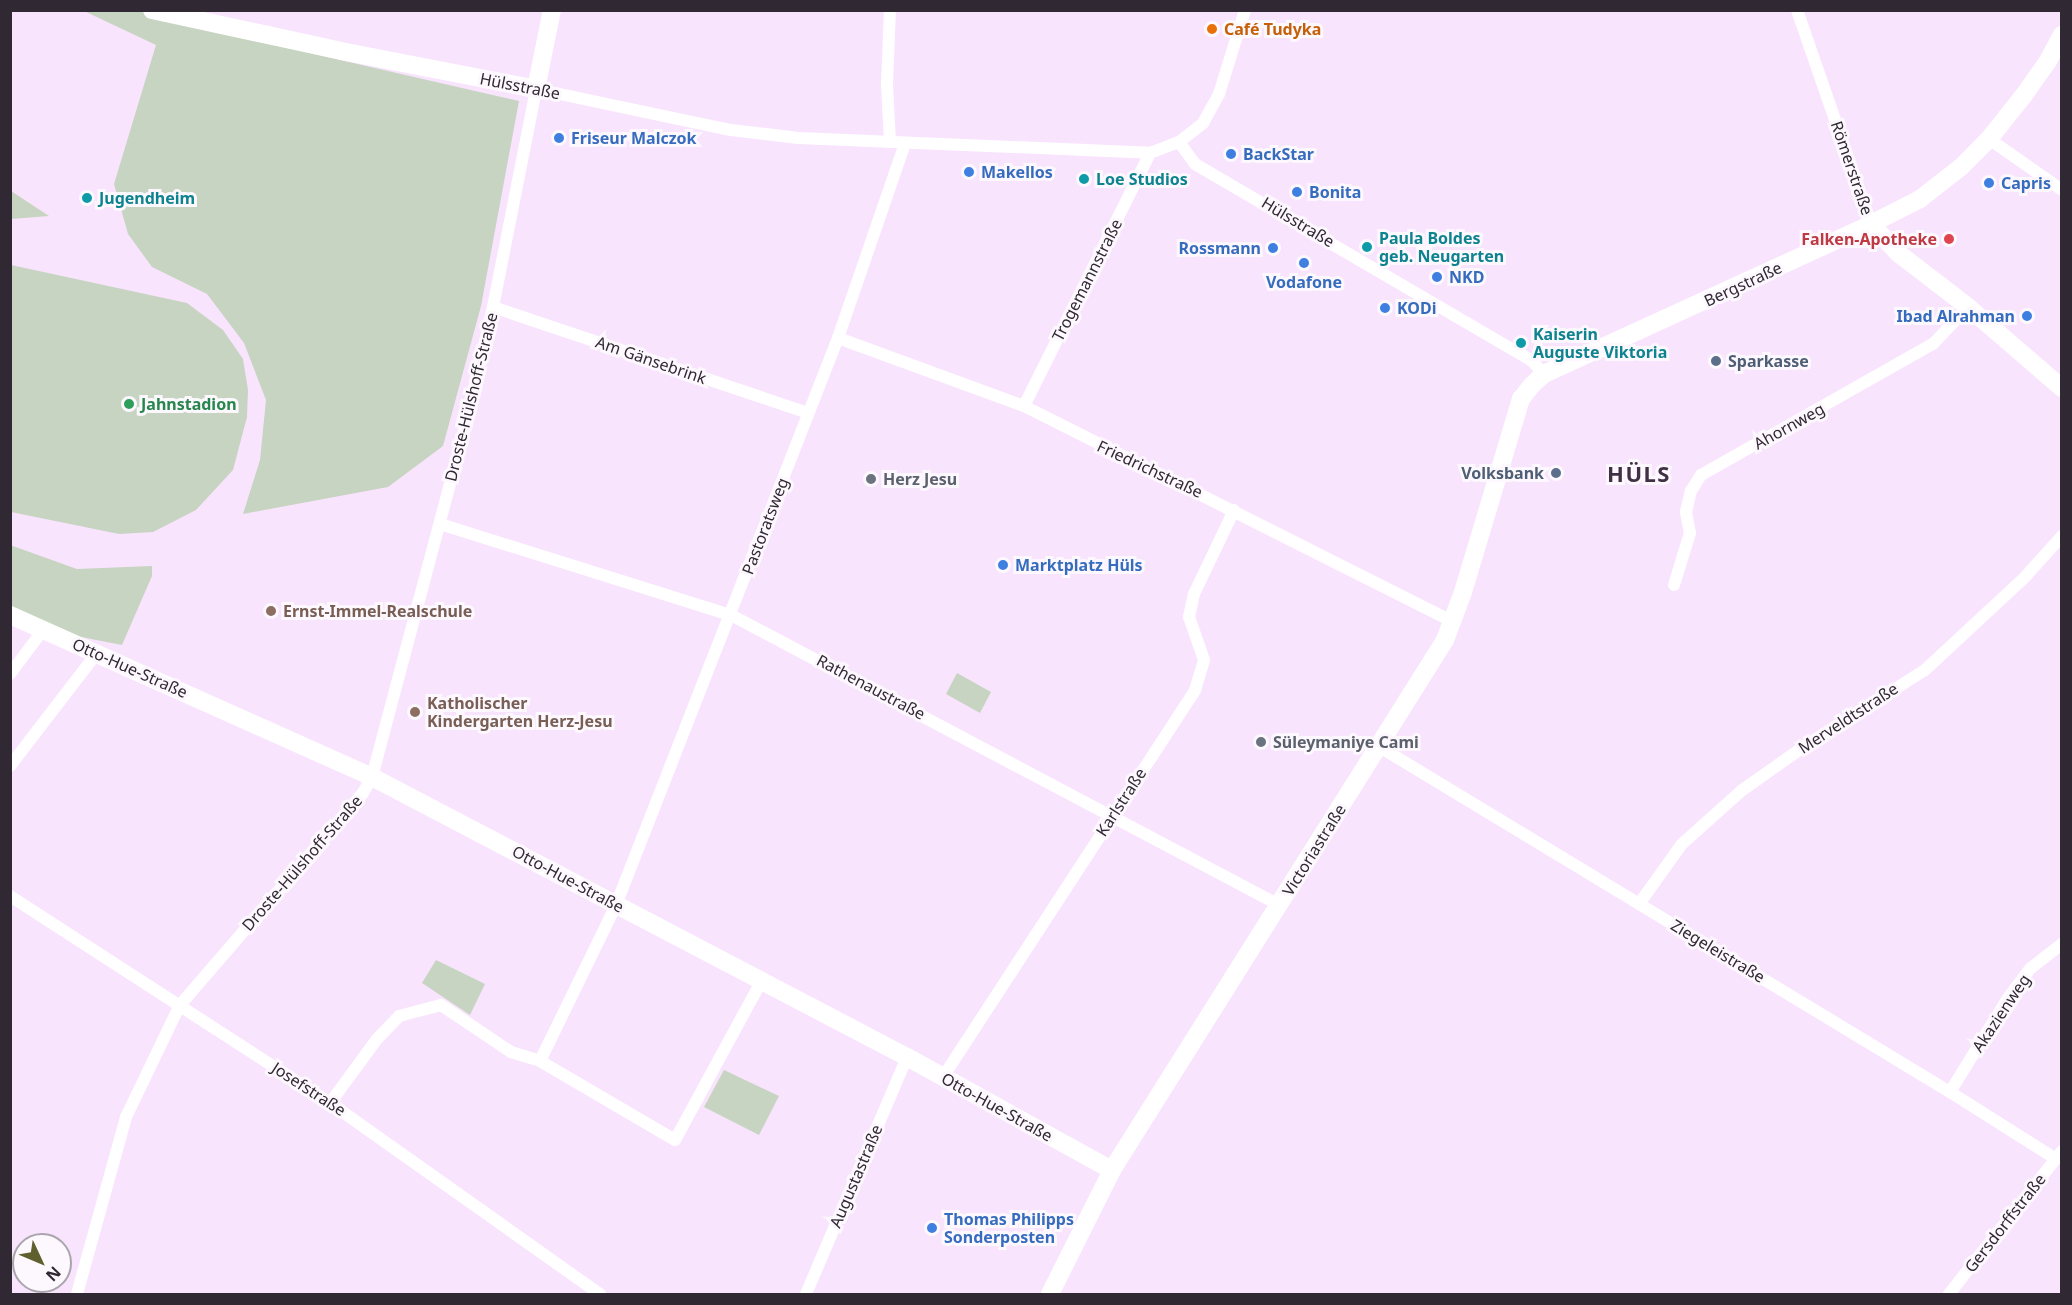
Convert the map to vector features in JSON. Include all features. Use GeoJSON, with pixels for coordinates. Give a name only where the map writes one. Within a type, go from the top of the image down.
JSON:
{"type":"FeatureCollection","features":[{"type":"Feature","properties":{"kind":"main road","name":"Hülsstraße"},"geometry":{"type":"LineString","coordinates":[[152,10],[341,51],[536,88]]}},
{"type":"Feature","properties":{"kind":"main road"},"geometry":{"type":"LineString","coordinates":[[536,88],[552,10]]}},
{"type":"Feature","properties":{"kind":"main road","name":"Bergstraße"},"geometry":{"type":"LineString","coordinates":[[1538,380],[1920,199],[1961,167],[1989,139],[2048,61],[2061,35]]}},
{"type":"Feature","properties":{"kind":"main road","name":"Römerstraße"},"geometry":{"type":"LineString","coordinates":[[1871,224],[1898,253],[1968,307],[2061,388]]}},
{"type":"Feature","properties":{"kind":"main road","name":"Victoriastraße"},"geometry":{"type":"LineString","coordinates":[[1050,1294],[1112,1170],[1445,640],[1453,622],[1521,399],[1538,380]]}},
{"type":"Feature","properties":{"kind":"main road","name":"Otto-Hue-Straße"},"geometry":{"type":"LineString","coordinates":[[10,615],[372,777],[907,1057],[1112,1170]]}},
{"type":"Feature","properties":{"kind":"street"},"geometry":{"type":"LineString","coordinates":[[890,10],[887,84],[890,142]]}},
{"type":"Feature","properties":{"kind":"street"},"geometry":{"type":"LineString","coordinates":[[1184,138],[1203,123],[1219,94],[1245,10]]}},
{"type":"Feature","properties":{"kind":"street","name":"Römerstraße"},"geometry":{"type":"LineString","coordinates":[[1797,10],[1871,224]]}},
{"type":"Feature","properties":{"kind":"street","name":"Hülsstraße"},"geometry":{"type":"LineString","coordinates":[[536,88],[731,130],[799,138],[1150,153],[1184,138],[1195,164],[1531,360],[1538,380]]}},
{"type":"Feature","properties":{"kind":"street","name":"Droste-Hülshoff-Straße"},"geometry":{"type":"LineString","coordinates":[[77,1294],[126,1117],[180,1005],[363,793],[372,777],[440,524],[493,307],[536,88]]}},
{"type":"Feature","properties":{"kind":"street"},"geometry":{"type":"LineString","coordinates":[[1989,139],[2061,190]]}},
{"type":"Feature","properties":{"kind":"street","name":"Pastoratsweg"},"geometry":{"type":"LineString","coordinates":[[540,1061],[616,904],[731,615],[838,338],[905,143]]}},
{"type":"Feature","properties":{"kind":"street","name":"Trogemannstraße"},"geometry":{"type":"LineString","coordinates":[[1024,405],[1150,153]]}},
{"type":"Feature","properties":{"kind":"street","name":"Am Gänsebrink"},"geometry":{"type":"LineString","coordinates":[[493,307],[808,413]]}},
{"type":"Feature","properties":{"kind":"street","name":"Ahornweg"},"geometry":{"type":"LineString","coordinates":[[1674,585],[1690,533],[1686,512],[1691,491],[1701,475],[1933,344],[1968,307]]}},
{"type":"Feature","properties":{"kind":"street","name":"Friedrichstraße"},"geometry":{"type":"LineString","coordinates":[[838,338],[1024,405],[1083,437],[1234,510],[1453,622]]}},
{"type":"Feature","properties":{"kind":"street","name":"Karlstraße"},"geometry":{"type":"LineString","coordinates":[[943,1077],[1195,690],[1204,660],[1189,617],[1191,606],[1194,594],[1234,510]]}},
{"type":"Feature","properties":{"kind":"street","name":"Rathenaustraße"},"geometry":{"type":"LineString","coordinates":[[440,524],[731,615],[1279,905]]}},
{"type":"Feature","properties":{"kind":"street","name":"Merveldtstraße"},"geometry":{"type":"LineString","coordinates":[[1639,904],[1682,844],[1741,790],[1802,747],[1925,670],[2024,578],[2061,536]]}},
{"type":"Feature","properties":{"kind":"street"},"geometry":{"type":"LineString","coordinates":[[10,674],[43,630]]}},
{"type":"Feature","properties":{"kind":"street"},"geometry":{"type":"LineString","coordinates":[[10,766],[97,653]]}},
{"type":"Feature","properties":{"kind":"street","name":"Ziegeleistraße"},"geometry":{"type":"LineString","coordinates":[[1378,746],[1950,1092],[2059,1155]]}},
{"type":"Feature","properties":{"kind":"street","name":"Josefstraße"},"geometry":{"type":"LineString","coordinates":[[10,896],[330,1102],[600,1294]]}},
{"type":"Feature","properties":{"kind":"street","name":"Akazienweg"},"geometry":{"type":"LineString","coordinates":[[1950,1092],[2008,998],[2031,968],[2061,944]]}},
{"type":"Feature","properties":{"kind":"street"},"geometry":{"type":"LineString","coordinates":[[330,1102],[377,1039],[399,1016],[441,1005],[511,1052],[540,1061],[675,1140],[762,980]]}},
{"type":"Feature","properties":{"kind":"street","name":"Augustastraße"},"geometry":{"type":"LineString","coordinates":[[806,1294],[907,1057]]}},
{"type":"Feature","properties":{"kind":"street","name":"Gersdorffstraße"},"geometry":{"type":"LineString","coordinates":[[1949,1294],[2059,1155]]}},
{"type":"Feature","properties":{"kind":"green space"},"geometry":{"type":"Polygon","coordinates":[[[84,11],[204,11],[201,28],[519,101],[481,306],[443,446],[388,487],[243,514],[260,460],[266,400],[244,343],[207,294],[152,267],[128,234],[114,184],[156,45],[84,11]]]}},
{"type":"Feature","properties":{"kind":"green space"},"geometry":{"type":"Polygon","coordinates":[[[11,191],[49,216],[11,219],[11,191]]]}},
{"type":"Feature","properties":{"kind":"green space","name":"Jahnstadion"},"geometry":{"type":"Polygon","coordinates":[[[11,265],[187,303],[223,330],[243,359],[248,390],[247,417],[233,470],[196,510],[153,532],[119,534],[11,512],[11,265]]]}},
{"type":"Feature","properties":{"kind":"green space"},"geometry":{"type":"Polygon","coordinates":[[[10,545],[77,569],[152,566],[152,576],[122,645],[71,635],[11,606],[10,545]]]}},
{"type":"Feature","properties":{"kind":"green space"},"geometry":{"type":"Polygon","coordinates":[[[957,673],[991,692],[980,713],[946,694],[957,673]]]}},
{"type":"Feature","properties":{"kind":"green space"},"geometry":{"type":"Polygon","coordinates":[[[436,960],[485,984],[470,1015],[422,983],[436,960]]]}},
{"type":"Feature","properties":{"kind":"green space"},"geometry":{"type":"Polygon","coordinates":[[[724,1070],[779,1096],[759,1135],[704,1107],[724,1070]]]}},
{"type":"Feature","properties":{"kind":"place","name":"Café Tudyka"},"geometry":{"type":"Point","coordinates":[1212,29]}},
{"type":"Feature","properties":{"kind":"place","name":"Friseur Malczok"},"geometry":{"type":"Point","coordinates":[559,138]}},
{"type":"Feature","properties":{"kind":"place","name":"BackStar"},"geometry":{"type":"Point","coordinates":[1231,154]}},
{"type":"Feature","properties":{"kind":"place","name":"Makellos"},"geometry":{"type":"Point","coordinates":[969,172]}},
{"type":"Feature","properties":{"kind":"place","name":"Loe Studios"},"geometry":{"type":"Point","coordinates":[1084,179]}},
{"type":"Feature","properties":{"kind":"place","name":"Capris"},"geometry":{"type":"Point","coordinates":[1989,183]}},
{"type":"Feature","properties":{"kind":"place","name":"Bonita"},"geometry":{"type":"Point","coordinates":[1297,192]}},
{"type":"Feature","properties":{"kind":"place","name":"Jugendheim"},"geometry":{"type":"Point","coordinates":[87,198]}},
{"type":"Feature","properties":{"kind":"place","name":"Falken-Apotheke"},"geometry":{"type":"Point","coordinates":[1949,239]}},
{"type":"Feature","properties":{"kind":"place","name":"Paula Boldes geb. Neugarten"},"geometry":{"type":"Point","coordinates":[1367,247]}},
{"type":"Feature","properties":{"kind":"place","name":"Rossmann"},"geometry":{"type":"Point","coordinates":[1273,248]}},
{"type":"Feature","properties":{"kind":"place","name":"Vodafone"},"geometry":{"type":"Point","coordinates":[1304,263]}},
{"type":"Feature","properties":{"kind":"place","name":"NKD"},"geometry":{"type":"Point","coordinates":[1437,277]}},
{"type":"Feature","properties":{"kind":"place","name":"KODi"},"geometry":{"type":"Point","coordinates":[1385,308]}},
{"type":"Feature","properties":{"kind":"place","name":"Ibad Alrahman"},"geometry":{"type":"Point","coordinates":[2027,316]}},
{"type":"Feature","properties":{"kind":"place","name":"Kaiserin Auguste Viktoria"},"geometry":{"type":"Point","coordinates":[1521,343]}},
{"type":"Feature","properties":{"kind":"place","name":"Sparkasse"},"geometry":{"type":"Point","coordinates":[1716,361]}},
{"type":"Feature","properties":{"kind":"place","name":"Jahnstadion"},"geometry":{"type":"Point","coordinates":[129,404]}},
{"type":"Feature","properties":{"kind":"place","name":"Volksbank"},"geometry":{"type":"Point","coordinates":[1556,473]}},
{"type":"Feature","properties":{"kind":"place","name":"Herz Jesu"},"geometry":{"type":"Point","coordinates":[871,479]}},
{"type":"Feature","properties":{"kind":"place","name":"Marktplatz Hüls"},"geometry":{"type":"Point","coordinates":[1003,565]}},
{"type":"Feature","properties":{"kind":"place","name":"Ernst-Immel-Realschule"},"geometry":{"type":"Point","coordinates":[271,611]}},
{"type":"Feature","properties":{"kind":"place","name":"Katholischer Kindergarten Herz-Jesu"},"geometry":{"type":"Point","coordinates":[415,712]}},
{"type":"Feature","properties":{"kind":"place","name":"Süleymaniye Cami"},"geometry":{"type":"Point","coordinates":[1261,742]}},
{"type":"Feature","properties":{"kind":"place","name":"Thomas Philipps Sonderposten"},"geometry":{"type":"Point","coordinates":[932,1228]}},
{"type":"Feature","properties":{"kind":"district","name":"HÜLS"},"geometry":{"type":"Point","coordinates":[1639,474]}}]}
